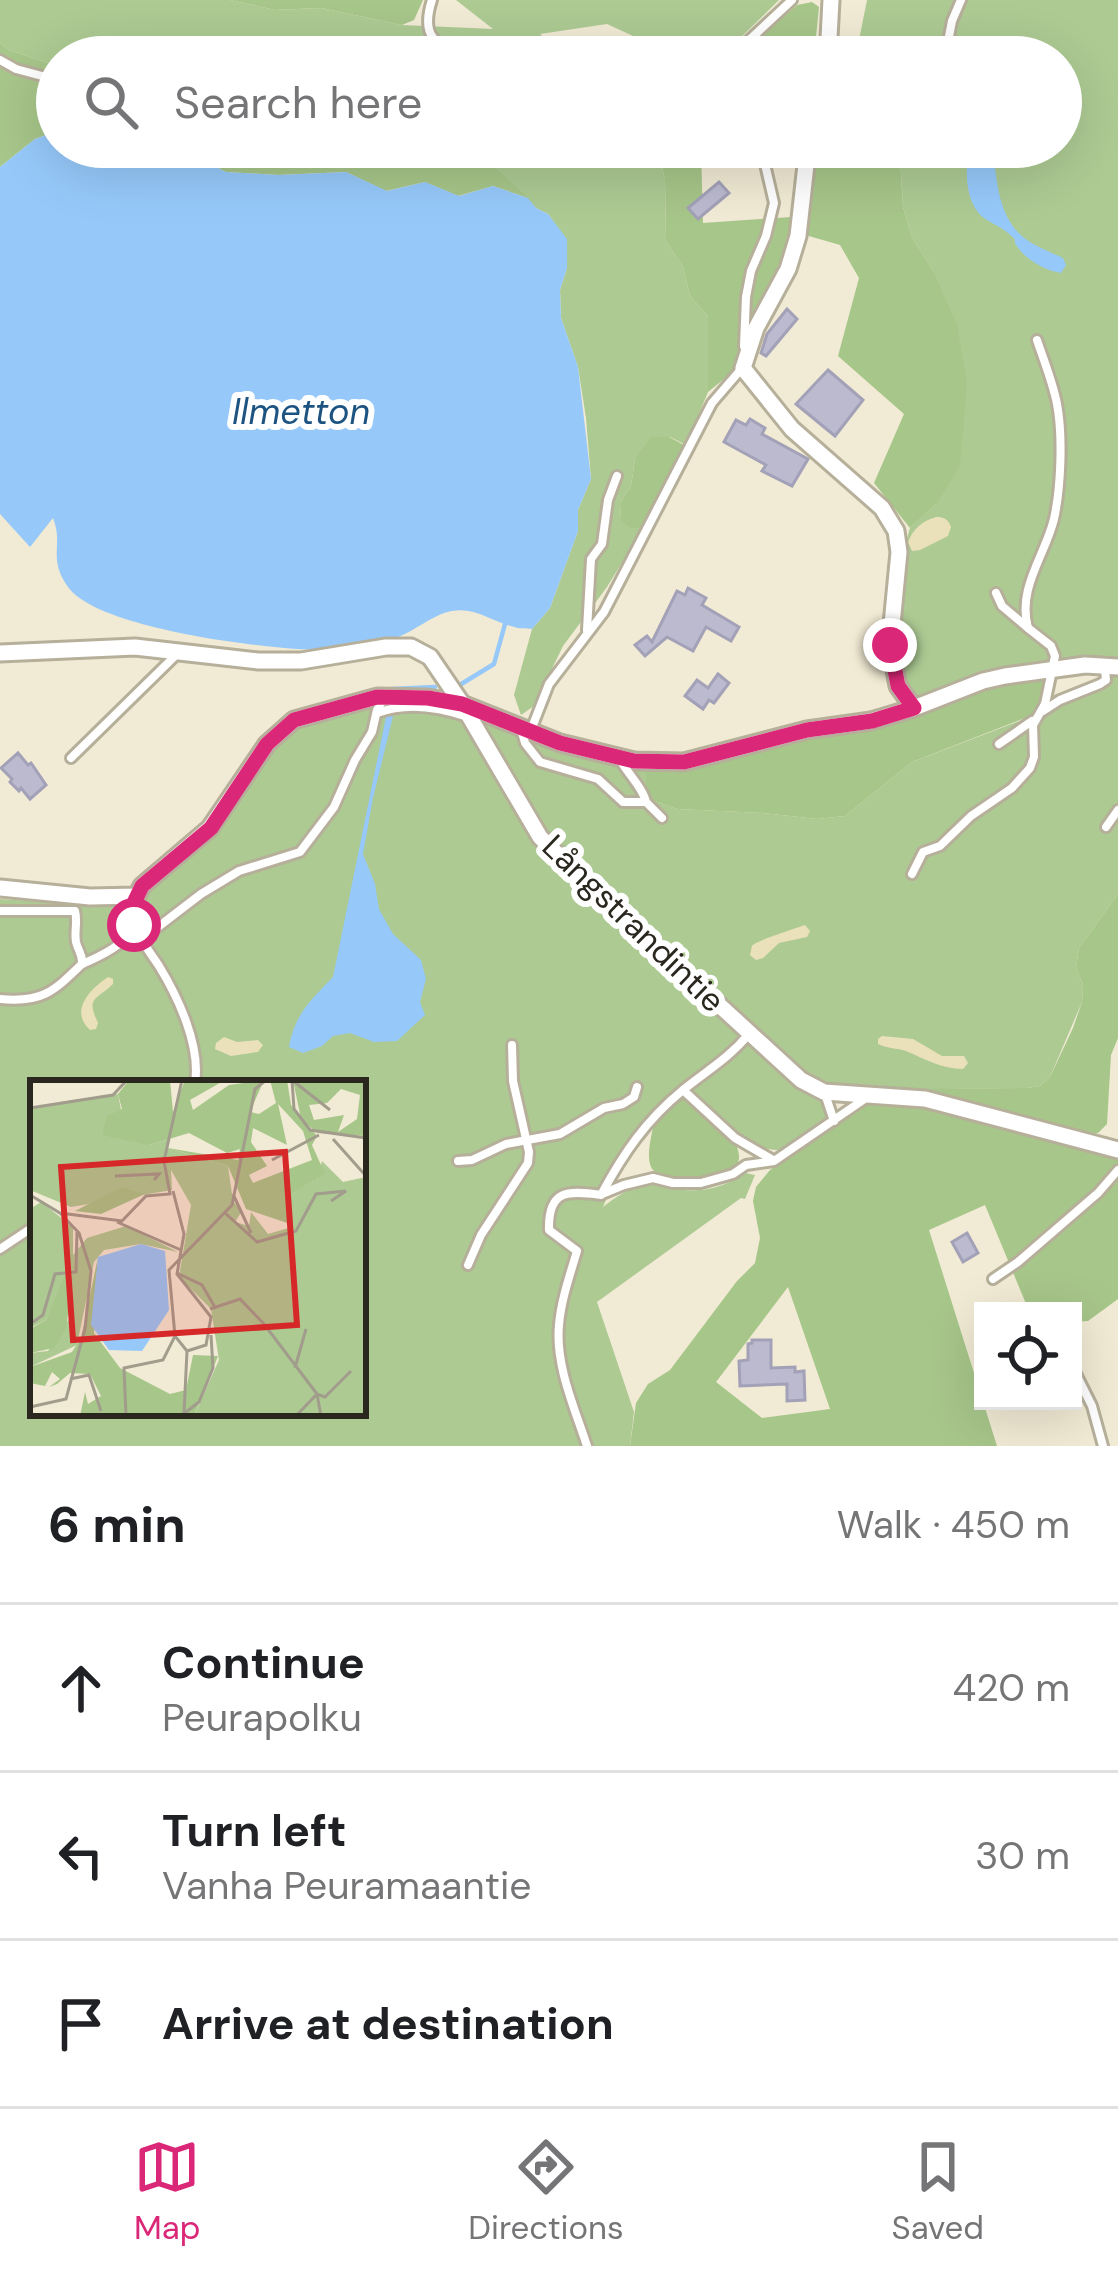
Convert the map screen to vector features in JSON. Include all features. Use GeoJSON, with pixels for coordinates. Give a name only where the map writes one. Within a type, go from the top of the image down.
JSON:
{"type":"FeatureCollection","features":[{"type":"Feature","properties":{"kind":"street"},"geometry":{"type":"LineString","coordinates":[[830,36],[831,0]]}},
{"type":"Feature","properties":{"kind":"street"},"geometry":{"type":"LineString","coordinates":[[806,168],[798,236],[788,269],[756,328],[743,368],[792,429],[882,508],[896,531],[899,552],[890,645],[898,686],[914,708]]}},
{"type":"Feature","properties":{"kind":"street","name":"Långstrandintie"},"geometry":{"type":"LineString","coordinates":[[0,653],[113,647],[301,661],[412,647],[430,657],[540,837],[748,1034],[802,1080],[824,1092]]}},
{"type":"Feature","properties":{"kind":"street"},"geometry":{"type":"LineString","coordinates":[[0,888],[90,897],[137,896],[142,886],[211,828],[267,744],[294,720],[377,697],[428,698],[560,743],[634,761],[684,762],[807,730],[872,721],[983,681],[1084,664],[1113,666]]}},
{"type":"Feature","properties":{"kind":"street"},"geometry":{"type":"LineString","coordinates":[[824,1092],[926,1099],[1118,1150]]}},
{"type":"Feature","properties":{"kind":"lane"},"geometry":{"type":"LineString","coordinates":[[431,36],[427,25],[432,0]]}},
{"type":"Feature","properties":{"kind":"lane"},"geometry":{"type":"LineString","coordinates":[[753,36],[792,0]]}},
{"type":"Feature","properties":{"kind":"lane"},"geometry":{"type":"LineString","coordinates":[[949,36],[961,0]]}},
{"type":"Feature","properties":{"kind":"lane"},"geometry":{"type":"LineString","coordinates":[[0,60],[36,74]]}},
{"type":"Feature","properties":{"kind":"lane"},"geometry":{"type":"LineString","coordinates":[[646,802],[623,802],[598,779],[540,762],[525,742],[526,730],[548,684],[604,612],[712,403],[743,368],[746,297],[774,203],[765,168]]}},
{"type":"Feature","properties":{"kind":"lane"},"geometry":{"type":"LineString","coordinates":[[1028,628],[1024,613],[1028,591],[1054,520],[1059,461],[1056,397],[1037,340]]}},
{"type":"Feature","properties":{"kind":"lane"},"geometry":{"type":"LineString","coordinates":[[586,632],[591,559],[602,544],[616,476]]}},
{"type":"Feature","properties":{"kind":"lane"},"geometry":{"type":"LineString","coordinates":[[912,874],[923,852],[940,846],[970,816],[1022,778],[1034,757],[1033,725],[1045,704],[1054,656],[1051,646],[1002,606],[996,593]]}},
{"type":"Feature","properties":{"kind":"lane"},"geometry":{"type":"LineString","coordinates":[[71,758],[181,652]]}},
{"type":"Feature","properties":{"kind":"lane"},"geometry":{"type":"LineString","coordinates":[[999,744],[1060,700],[1106,680],[1113,666]]}},
{"type":"Feature","properties":{"kind":"lane"},"geometry":{"type":"LineString","coordinates":[[0,999],[45,997],[82,964],[158,927],[238,871],[300,852],[334,808],[385,698]]}},
{"type":"Feature","properties":{"kind":"lane"},"geometry":{"type":"LineString","coordinates":[[376,714],[400,706],[466,711]]}},
{"type":"Feature","properties":{"kind":"lane"},"geometry":{"type":"LineString","coordinates":[[619,757],[646,802],[662,818]]}},
{"type":"Feature","properties":{"kind":"lane"},"geometry":{"type":"LineString","coordinates":[[1106,827],[1118,810]]}},
{"type":"Feature","properties":{"kind":"lane"},"geometry":{"type":"LineString","coordinates":[[137,896],[132,907],[133,936],[160,967],[181,1010],[193,1047],[196,1080]]}},
{"type":"Feature","properties":{"kind":"lane"},"geometry":{"type":"LineString","coordinates":[[0,911],[75,911],[82,964]]}},
{"type":"Feature","properties":{"kind":"lane"},"geometry":{"type":"LineString","coordinates":[[601,1195],[649,1120],[735,1051],[748,1034]]}},
{"type":"Feature","properties":{"kind":"lane"},"geometry":{"type":"LineString","coordinates":[[469,1265],[481,1234],[528,1163],[513,1082],[512,1045]]}},
{"type":"Feature","properties":{"kind":"lane"},"geometry":{"type":"LineString","coordinates":[[458,1161],[472,1160],[506,1144],[560,1134],[604,1108],[623,1104],[634,1097],[637,1088]]}},
{"type":"Feature","properties":{"kind":"lane"},"geometry":{"type":"LineString","coordinates":[[683,1090],[745,1144],[774,1161]]}},
{"type":"Feature","properties":{"kind":"lane"},"geometry":{"type":"LineString","coordinates":[[824,1092],[834,1120]]}},
{"type":"Feature","properties":{"kind":"lane"},"geometry":{"type":"LineString","coordinates":[[587,1446],[559,1351],[558,1327],[577,1251],[549,1230],[549,1210],[558,1198],[570,1191],[601,1195],[653,1178],[701,1183],[746,1165],[774,1161],[869,1096]]}},
{"type":"Feature","properties":{"kind":"lane"},"geometry":{"type":"LineString","coordinates":[[745,1144],[746,1165]]}},
{"type":"Feature","properties":{"kind":"lane"},"geometry":{"type":"LineString","coordinates":[[993,1279],[1098,1193],[1118,1170]]}},
{"type":"Feature","properties":{"kind":"lane"},"geometry":{"type":"LineString","coordinates":[[0,1249],[30,1229]]}},
{"type":"Feature","properties":{"kind":"lane"},"geometry":{"type":"LineString","coordinates":[[1082,1387],[1103,1446]]}},
{"type":"Feature","properties":{"kind":"green space"},"geometry":{"type":"Polygon","coordinates":[[[0,0],[230,0],[275,10],[321,8],[402,25],[493,29],[456,0],[779,0],[742,36],[633,36],[607,24],[542,36],[36,36],[36,59],[0,43],[0,0]]]}},
{"type":"Feature","properties":{"kind":"green space"},"geometry":{"type":"Polygon","coordinates":[[[230,0],[423,0],[414,20],[402,25],[321,8],[275,10],[230,0]]]}},
{"type":"Feature","properties":{"kind":"green space"},"geometry":{"type":"Polygon","coordinates":[[[867,0],[1118,0],[1118,661],[1087,655],[990,672],[921,700],[905,685],[895,638],[901,559],[910,528],[936,504],[933,271],[912,237],[903,207],[901,168],[1082,168],[1082,36],[860,36],[867,0]]]}},
{"type":"Feature","properties":{"kind":"green space"},"geometry":{"type":"Polygon","coordinates":[[[812,2],[819,7],[816,36],[762,36],[797,5],[812,2]]]}},
{"type":"Feature","properties":{"kind":"green space"},"geometry":{"type":"Polygon","coordinates":[[[0,43],[36,59],[36,139],[0,167],[0,43]]]}},
{"type":"Feature","properties":{"kind":"green space"},"geometry":{"type":"Polygon","coordinates":[[[218,168],[497,168],[528,198],[493,186],[458,196],[425,182],[386,191],[346,172],[226,172],[218,168]]]}},
{"type":"Feature","properties":{"kind":"green space"},"geometry":{"type":"Polygon","coordinates":[[[497,168],[662,168],[666,241],[683,267],[690,296],[708,316],[708,392],[686,445],[670,437],[635,459],[631,486],[620,503],[621,520],[629,528],[643,528],[563,646],[534,706],[521,715],[514,695],[532,629],[550,608],[591,479],[578,367],[561,318],[560,290],[567,268],[554,222],[497,168]]]}},
{"type":"Feature","properties":{"kind":"green space"},"geometry":{"type":"Polygon","coordinates":[[[662,168],[702,168],[703,223],[791,217],[790,242],[735,370],[708,392],[708,316],[690,296],[683,267],[666,241],[662,168]]]}},
{"type":"Feature","properties":{"kind":"green space"},"geometry":{"type":"Polygon","coordinates":[[[814,168],[901,168],[903,207],[912,237],[957,325],[967,383],[960,466],[936,504],[910,528],[874,483],[904,414],[838,356],[859,278],[840,245],[802,234],[814,168]]]}},
{"type":"Feature","properties":{"kind":"green space"},"geometry":{"type":"Polygon","coordinates":[[[651,437],[669,437],[686,446],[643,528],[629,528],[621,521],[620,503],[631,486],[635,459],[651,437]]]}},
{"type":"Feature","properties":{"kind":"green space"},"geometry":{"type":"Polygon","coordinates":[[[1107,668],[1118,670],[1118,894],[1079,948],[1076,967],[1083,985],[1082,1002],[1050,1077],[1040,1086],[1027,1088],[877,1090],[824,1100],[827,1123],[800,1144],[781,1150],[766,1149],[738,1135],[691,1090],[664,1110],[635,1146],[603,1207],[645,1185],[701,1190],[745,1173],[755,1175],[745,1199],[597,1302],[634,1412],[630,1446],[0,1446],[0,899],[126,907],[141,903],[226,820],[272,751],[308,725],[356,709],[408,703],[453,707],[570,751],[646,767],[652,800],[677,809],[817,819],[845,816],[912,762],[1100,687],[1107,668]]]}},
{"type":"Feature","properties":{"kind":"green space"},"geometry":{"type":"Polygon","coordinates":[[[1046,676],[1035,714],[912,762],[845,816],[817,819],[677,809],[652,800],[646,786],[646,767],[890,723],[989,685],[1046,676]]]}},
{"type":"Feature","properties":{"kind":"green space"},"geometry":{"type":"Polygon","coordinates":[[[1118,894],[1118,1038],[1111,1055],[1107,1124],[1098,1133],[1085,1135],[913,1089],[1027,1088],[1040,1086],[1050,1077],[1082,1002],[1083,985],[1076,967],[1079,948],[1118,894]]]}},
{"type":"Feature","properties":{"kind":"green space"},"geometry":{"type":"Polygon","coordinates":[[[682,1098],[737,1147],[739,1161],[730,1171],[682,1179],[653,1170],[649,1152],[653,1126],[662,1111],[682,1098]]]}},
{"type":"Feature","properties":{"kind":"green space"},"geometry":{"type":"Polygon","coordinates":[[[872,1101],[921,1104],[1118,1153],[1118,1299],[1082,1321],[1082,1302],[1025,1302],[985,1205],[929,1230],[974,1373],[974,1410],[986,1410],[997,1446],[630,1446],[636,1403],[648,1384],[670,1370],[755,1263],[760,1238],[753,1201],[756,1187],[770,1170],[872,1101]],[[788,1287],[716,1382],[762,1418],[830,1409],[788,1287]]]}},
{"type":"Feature","properties":{"kind":"sand"},"geometry":{"type":"Polygon","coordinates":[[[936,517],[949,522],[948,536],[912,551],[908,542],[913,533],[936,517]]]}},
{"type":"Feature","properties":{"kind":"sand"},"geometry":{"type":"Polygon","coordinates":[[[805,925],[810,931],[807,937],[779,943],[763,958],[750,955],[755,944],[805,925]]]}},
{"type":"Feature","properties":{"kind":"sand"},"geometry":{"type":"Polygon","coordinates":[[[108,977],[113,984],[94,1000],[98,1023],[90,1030],[82,1008],[89,994],[108,977]]]}},
{"type":"Feature","properties":{"kind":"sand"},"geometry":{"type":"Polygon","coordinates":[[[882,1036],[913,1039],[942,1056],[964,1056],[968,1063],[963,1069],[941,1065],[878,1044],[882,1036]]]}},
{"type":"Feature","properties":{"kind":"sand"},"geometry":{"type":"Polygon","coordinates":[[[224,1037],[237,1042],[258,1040],[263,1045],[258,1052],[231,1056],[215,1049],[224,1037]]]}},
{"type":"Feature","properties":{"kind":"water","name":"Ilmetton"},"geometry":{"type":"Polygon","coordinates":[[[35,139],[36,168],[218,168],[278,175],[346,172],[387,191],[425,182],[459,196],[493,186],[528,198],[548,214],[567,239],[561,318],[578,367],[591,479],[550,608],[532,629],[461,610],[395,638],[359,647],[265,646],[187,634],[113,615],[85,602],[68,587],[58,568],[53,518],[30,547],[0,514],[0,167],[35,139]]]}},
{"type":"Feature","properties":{"kind":"water"},"geometry":{"type":"Polygon","coordinates":[[[968,168],[995,168],[1011,223],[1031,243],[1063,258],[1066,265],[1061,273],[1027,258],[1012,237],[977,211],[968,168]]]}},
{"type":"Feature","properties":{"kind":"water"},"geometry":{"type":"Polygon","coordinates":[[[387,712],[394,712],[363,854],[379,909],[393,934],[421,960],[426,979],[420,1002],[425,1015],[397,1041],[374,1042],[350,1033],[333,1036],[303,1053],[289,1047],[305,1009],[333,977],[387,712]]]}},
{"type":"Feature","properties":{"kind":"building"},"geometry":{"type":"Polygon","coordinates":[[[719,182],[729,193],[698,219],[688,208],[719,182]]]}},
{"type":"Feature","properties":{"kind":"building"},"geometry":{"type":"Polygon","coordinates":[[[787,309],[797,319],[766,356],[761,353],[767,334],[787,309]]]}},
{"type":"Feature","properties":{"kind":"building"},"geometry":{"type":"Polygon","coordinates":[[[828,370],[863,400],[835,436],[796,404],[828,370]]]}},
{"type":"Feature","properties":{"kind":"building"},"geometry":{"type":"Polygon","coordinates":[[[750,419],[765,428],[762,434],[808,459],[792,486],[762,471],[766,465],[724,442],[736,420],[746,425],[750,419]]]}},
{"type":"Feature","properties":{"kind":"building"},"geometry":{"type":"Polygon","coordinates":[[[688,588],[706,598],[702,605],[739,627],[731,641],[706,627],[693,651],[667,637],[645,656],[635,645],[647,636],[652,642],[677,591],[685,595],[688,588]]]}},
{"type":"Feature","properties":{"kind":"building"},"geometry":{"type":"Polygon","coordinates":[[[718,674],[729,683],[714,703],[709,700],[703,709],[685,696],[697,680],[708,688],[718,674]]]}},
{"type":"Feature","properties":{"kind":"building"},"geometry":{"type":"Polygon","coordinates":[[[18,753],[46,785],[30,799],[1,768],[18,753]]]}},
{"type":"Feature","properties":{"kind":"building"},"geometry":{"type":"Polygon","coordinates":[[[967,1233],[978,1253],[963,1262],[952,1242],[967,1233]]]}},
{"type":"Feature","properties":{"kind":"building"},"geometry":{"type":"Polygon","coordinates":[[[752,1340],[771,1340],[771,1368],[804,1371],[805,1400],[787,1401],[787,1384],[740,1386],[739,1361],[748,1360],[752,1340]]]}},
{"type":"Feature","properties":{"kind":"waterway"},"geometry":{"type":"LineString","coordinates":[[458,686],[494,664],[505,624]]}},
{"type":"Feature","properties":{"kind":"waterway"},"geometry":{"type":"LineString","coordinates":[[391,689],[435,687]]}},
{"type":"Feature","properties":{"kind":"route"},"geometry":{"type":"LineString","coordinates":[[134,925],[132,907],[142,886],[211,828],[267,744],[294,720],[377,697],[428,698],[462,704],[560,743],[634,761],[684,762],[914,708],[898,686],[890,645]]}}]}
